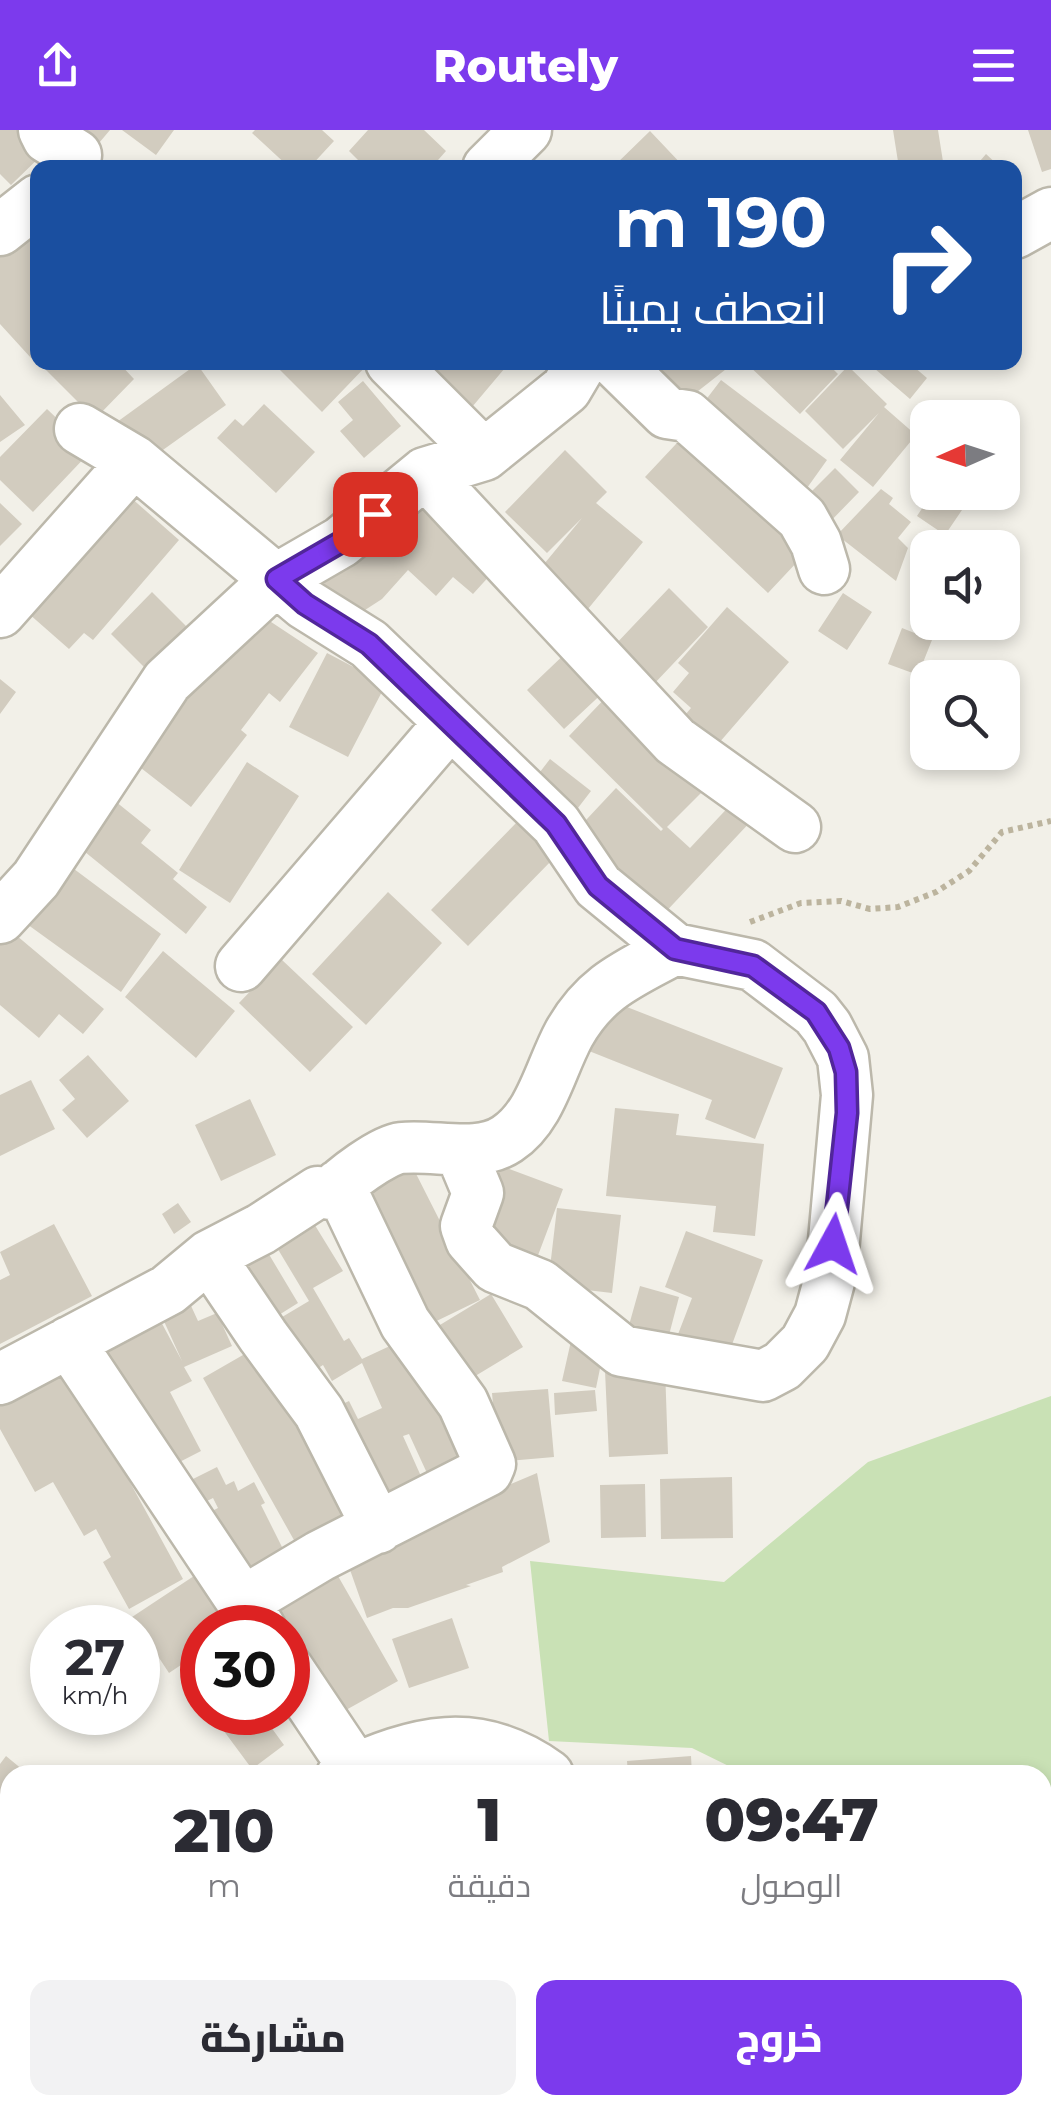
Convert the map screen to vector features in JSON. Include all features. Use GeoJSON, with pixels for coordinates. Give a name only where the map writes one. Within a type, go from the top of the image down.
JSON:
{"type":"FeatureCollection","features":[{"type":"Feature","properties":{"kind":"street"},"geometry":{"type":"LineString","coordinates":[[44,130],[63,150],[76,156],[75,160]]}},
{"type":"Feature","properties":{"kind":"street"},"geometry":{"type":"LineString","coordinates":[[0,230],[30,206]]}},
{"type":"Feature","properties":{"kind":"street"},"geometry":{"type":"LineString","coordinates":[[1022,229],[1051,213]]}},
{"type":"Feature","properties":{"kind":"street"},"geometry":{"type":"LineString","coordinates":[[399,370],[484,454]]}},
{"type":"Feature","properties":{"kind":"street"},"geometry":{"type":"LineString","coordinates":[[0,918],[36,880],[167,681],[277,579],[341,542],[425,474],[484,454],[566,389],[577,370]]}},
{"type":"Feature","properties":{"kind":"street"},"geometry":{"type":"LineString","coordinates":[[623,370],[667,413],[687,416],[802,518],[824,569]]}},
{"type":"Feature","properties":{"kind":"street"},"geometry":{"type":"LineString","coordinates":[[80,430],[134,461],[305,604],[369,644],[556,824],[598,886],[675,949],[753,966],[816,1012],[843,1058],[847,1113],[831,1274],[820,1315],[806,1342],[782,1366],[754,1377],[735,1369],[622,1351],[540,1284],[495,1267],[471,1240],[466,1226],[478,1193],[460,1150]]}},
{"type":"Feature","properties":{"kind":"street"},"geometry":{"type":"LineString","coordinates":[[0,612],[134,461]]}},
{"type":"Feature","properties":{"kind":"street"},"geometry":{"type":"LineString","coordinates":[[425,474],[675,741],[795,826]]}},
{"type":"Feature","properties":{"kind":"street"},"geometry":{"type":"LineString","coordinates":[[241,966],[450,723]]}},
{"type":"Feature","properties":{"kind":"street"},"geometry":{"type":"LineString","coordinates":[[0,1379],[168,1290],[210,1256],[318,1192],[331,1194],[396,1148],[460,1150],[499,1145],[526,1125],[570,1032],[606,987],[675,949]]}},
{"type":"Feature","properties":{"kind":"street"},"geometry":{"type":"LineString","coordinates":[[263,1605],[320,1556],[488,1471],[490,1464],[463,1403],[406,1322],[338,1186]]}},
{"type":"Feature","properties":{"kind":"street"},"geometry":{"type":"LineString","coordinates":[[210,1256],[319,1412],[378,1528]]}},
{"type":"Feature","properties":{"kind":"street"},"geometry":{"type":"LineString","coordinates":[[69,1342],[244,1605]]}},
{"type":"Feature","properties":{"kind":"street"},"geometry":{"type":"LineString","coordinates":[[310,1707],[344,1765]]}},
{"type":"Feature","properties":{"kind":"street"},"geometry":{"type":"LineString","coordinates":[[365,1765],[398,1751],[459,1742],[508,1751],[531,1765]]}},
{"type":"Feature","properties":{"kind":"path"},"geometry":{"type":"LineString","coordinates":[[747,923],[802,903],[841,901],[870,910],[898,906],[936,892],[969,870],[1002,832],[1051,821]]}},
{"type":"Feature","properties":{"kind":"green space"},"geometry":{"type":"Polygon","coordinates":[[[1051,1396],[1051,1765],[727,1765],[692,1748],[549,1741],[530,1561],[724,1582],[868,1462],[1051,1396]]]}},
{"type":"Feature","properties":{"kind":"building"},"geometry":{"type":"Polygon","coordinates":[[[0,130],[28,130],[47,150],[37,160],[30,160],[30,167],[11,185],[0,174],[0,130]]]}},
{"type":"Feature","properties":{"kind":"building"},"geometry":{"type":"Polygon","coordinates":[[[56,130],[110,130],[88,156],[56,130]]]}},
{"type":"Feature","properties":{"kind":"building"},"geometry":{"type":"Polygon","coordinates":[[[122,130],[174,130],[156,155],[122,130]]]}},
{"type":"Feature","properties":{"kind":"building"},"geometry":{"type":"Polygon","coordinates":[[[322,130],[334,141],[316,160],[281,160],[252,133],[322,130]]]}},
{"type":"Feature","properties":{"kind":"building"},"geometry":{"type":"Polygon","coordinates":[[[368,130],[424,130],[446,151],[438,160],[358,160],[349,151],[368,130]]]}},
{"type":"Feature","properties":{"kind":"building"},"geometry":{"type":"Polygon","coordinates":[[[893,130],[938,130],[943,160],[898,160],[893,130]]]}},
{"type":"Feature","properties":{"kind":"building"},"geometry":{"type":"Polygon","coordinates":[[[1028,130],[1051,130],[1051,169],[1042,172],[1028,130]]]}},
{"type":"Feature","properties":{"kind":"building"},"geometry":{"type":"Polygon","coordinates":[[[650,131],[677,160],[620,160],[650,131]]]}},
{"type":"Feature","properties":{"kind":"building"},"geometry":{"type":"Polygon","coordinates":[[[30,214],[30,357],[0,324],[0,241],[30,214]]]}},
{"type":"Feature","properties":{"kind":"building"},"geometry":{"type":"Polygon","coordinates":[[[46,370],[126,370],[134,379],[95,419],[46,370]]]}},
{"type":"Feature","properties":{"kind":"building"},"geometry":{"type":"Polygon","coordinates":[[[189,370],[201,370],[226,405],[146,462],[117,422],[189,370]]]}},
{"type":"Feature","properties":{"kind":"building"},"geometry":{"type":"Polygon","coordinates":[[[280,370],[362,370],[322,412],[280,370]]]}},
{"type":"Feature","properties":{"kind":"building"},"geometry":{"type":"Polygon","coordinates":[[[433,370],[503,370],[467,413],[433,370]]]}},
{"type":"Feature","properties":{"kind":"building"},"geometry":{"type":"Polygon","coordinates":[[[652,370],[725,370],[674,410],[652,370]]]}},
{"type":"Feature","properties":{"kind":"building"},"geometry":{"type":"Polygon","coordinates":[[[753,370],[834,370],[838,374],[800,414],[753,370]]]}},
{"type":"Feature","properties":{"kind":"building"},"geometry":{"type":"Polygon","coordinates":[[[844,370],[852,370],[910,430],[910,442],[873,487],[840,460],[879,413],[843,449],[805,411],[844,370]]]}},
{"type":"Feature","properties":{"kind":"building"},"geometry":{"type":"Polygon","coordinates":[[[876,370],[918,370],[927,378],[910,399],[876,370]]]}},
{"type":"Feature","properties":{"kind":"building"},"geometry":{"type":"Polygon","coordinates":[[[721,380],[827,460],[802,495],[695,414],[721,380]]]}},
{"type":"Feature","properties":{"kind":"building"},"geometry":{"type":"Polygon","coordinates":[[[363,381],[401,426],[364,458],[340,431],[353,420],[338,402],[363,381]]]}},
{"type":"Feature","properties":{"kind":"building"},"geometry":{"type":"Polygon","coordinates":[[[0,395],[25,425],[0,442],[0,395]]]}},
{"type":"Feature","properties":{"kind":"building"},"geometry":{"type":"Polygon","coordinates":[[[264,404],[315,452],[276,493],[217,438],[235,419],[243,426],[264,404]]]}},
{"type":"Feature","properties":{"kind":"building"},"geometry":{"type":"Polygon","coordinates":[[[47,409],[91,451],[33,512],[0,480],[0,457],[47,409]]]}},
{"type":"Feature","properties":{"kind":"building"},"geometry":{"type":"Polygon","coordinates":[[[691,428],[814,544],[768,593],[645,477],[691,428]]]}},
{"type":"Feature","properties":{"kind":"building"},"geometry":{"type":"Polygon","coordinates":[[[565,450],[607,492],[596,503],[643,542],[583,615],[535,575],[582,518],[547,553],[505,512],[565,450]]]}},
{"type":"Feature","properties":{"kind":"building"},"geometry":{"type":"Polygon","coordinates":[[[835,468],[859,492],[824,528],[799,504],[835,468]]]}},
{"type":"Feature","properties":{"kind":"building"},"geometry":{"type":"Polygon","coordinates":[[[121,489],[179,540],[93,640],[84,633],[69,649],[20,606],[121,489]]]}},
{"type":"Feature","properties":{"kind":"building"},"geometry":{"type":"Polygon","coordinates":[[[881,489],[893,498],[889,504],[911,522],[898,538],[908,548],[896,581],[837,535],[881,489]]]}},
{"type":"Feature","properties":{"kind":"building"},"geometry":{"type":"Polygon","coordinates":[[[423,498],[503,561],[473,594],[453,577],[436,596],[408,570],[382,599],[353,622],[328,600],[313,575],[423,498]]]}},
{"type":"Feature","properties":{"kind":"building"},"geometry":{"type":"Polygon","coordinates":[[[0,503],[22,524],[0,546],[0,503]]]}},
{"type":"Feature","properties":{"kind":"building"},"geometry":{"type":"Polygon","coordinates":[[[921,510],[962,510],[948,530],[938,530],[917,516],[921,510]]]}},
{"type":"Feature","properties":{"kind":"building"},"geometry":{"type":"Polygon","coordinates":[[[669,588],[708,627],[653,685],[613,647],[669,588]]]}},
{"type":"Feature","properties":{"kind":"building"},"geometry":{"type":"Polygon","coordinates":[[[152,592],[198,638],[157,680],[111,634],[152,592]]]}},
{"type":"Feature","properties":{"kind":"building"},"geometry":{"type":"Polygon","coordinates":[[[843,593],[872,612],[847,650],[818,631],[843,593]]]}},
{"type":"Feature","properties":{"kind":"building"},"geometry":{"type":"Polygon","coordinates":[[[727,607],[789,662],[712,751],[679,722],[691,708],[673,692],[689,673],[678,663],[727,607]]]}},
{"type":"Feature","properties":{"kind":"building"},"geometry":{"type":"Polygon","coordinates":[[[256,612],[318,653],[280,702],[269,693],[241,730],[247,735],[191,807],[132,761],[256,612]]]}},
{"type":"Feature","properties":{"kind":"building"},"geometry":{"type":"Polygon","coordinates":[[[902,628],[910,631],[910,640],[932,640],[924,660],[910,660],[910,672],[888,664],[902,628]]]}},
{"type":"Feature","properties":{"kind":"building"},"geometry":{"type":"Polygon","coordinates":[[[571,648],[608,688],[564,729],[527,690],[571,648]]]}},
{"type":"Feature","properties":{"kind":"building"},"geometry":{"type":"Polygon","coordinates":[[[327,653],[386,684],[348,757],[289,727],[327,653]]]}},
{"type":"Feature","properties":{"kind":"building"},"geometry":{"type":"Polygon","coordinates":[[[0,679],[16,692],[0,714],[0,679]]]}},
{"type":"Feature","properties":{"kind":"building"},"geometry":{"type":"Polygon","coordinates":[[[612,691],[708,786],[667,827],[690,848],[735,800],[754,818],[659,919],[571,836],[616,788],[663,829],[569,736],[612,691]]]}},
{"type":"Feature","properties":{"kind":"building"},"geometry":{"type":"Polygon","coordinates":[[[550,759],[591,791],[571,817],[530,785],[550,759]]]}},
{"type":"Feature","properties":{"kind":"building"},"geometry":{"type":"Polygon","coordinates":[[[247,762],[299,796],[230,903],[179,870],[247,762]]]}},
{"type":"Feature","properties":{"kind":"building"},"geometry":{"type":"Polygon","coordinates":[[[110,797],[151,830],[141,843],[178,873],[173,879],[207,907],[186,934],[74,843],[110,797]]]}},
{"type":"Feature","properties":{"kind":"building"},"geometry":{"type":"Polygon","coordinates":[[[517,822],[554,858],[468,946],[431,910],[517,822]]]}},
{"type":"Feature","properties":{"kind":"building"},"geometry":{"type":"Polygon","coordinates":[[[62,860],[161,934],[121,992],[13,914],[62,860]]]}},
{"type":"Feature","properties":{"kind":"building"},"geometry":{"type":"Polygon","coordinates":[[[388,892],[442,943],[366,1025],[312,974],[388,892]]]}},
{"type":"Feature","properties":{"kind":"building"},"geometry":{"type":"Polygon","coordinates":[[[4,925],[104,1009],[83,1034],[59,1014],[39,1038],[0,1005],[0,930],[4,925]]]}},
{"type":"Feature","properties":{"kind":"building"},"geometry":{"type":"Polygon","coordinates":[[[163,951],[235,1011],[196,1058],[125,997],[163,951]]]}},
{"type":"Feature","properties":{"kind":"building"},"geometry":{"type":"Polygon","coordinates":[[[281,959],[353,1027],[310,1072],[239,1003],[281,959]]]}},
{"type":"Feature","properties":{"kind":"building"},"geometry":{"type":"Polygon","coordinates":[[[609,1000],[783,1068],[755,1139],[705,1119],[712,1100],[589,1051],[609,1000]]]}},
{"type":"Feature","properties":{"kind":"building"},"geometry":{"type":"Polygon","coordinates":[[[88,1055],[129,1101],[87,1138],[62,1110],[75,1099],[59,1080],[88,1055]]]}},
{"type":"Feature","properties":{"kind":"building"},"geometry":{"type":"Polygon","coordinates":[[[31,1080],[55,1129],[0,1156],[0,1095],[31,1080]]]}},
{"type":"Feature","properties":{"kind":"building"},"geometry":{"type":"Polygon","coordinates":[[[250,1099],[276,1155],[221,1181],[195,1125],[250,1099]]]}},
{"type":"Feature","properties":{"kind":"building"},"geometry":{"type":"Polygon","coordinates":[[[615,1108],[679,1114],[676,1135],[764,1144],[755,1236],[713,1232],[716,1206],[606,1196],[615,1108]]]}},
{"type":"Feature","properties":{"kind":"building"},"geometry":{"type":"Polygon","coordinates":[[[406,1154],[480,1300],[420,1329],[349,1183],[406,1154]]]}},
{"type":"Feature","properties":{"kind":"building"},"geometry":{"type":"Polygon","coordinates":[[[499,1165],[563,1189],[537,1258],[473,1235],[499,1165]]]}},
{"type":"Feature","properties":{"kind":"building"},"geometry":{"type":"Polygon","coordinates":[[[178,1203],[191,1222],[174,1234],[162,1214],[178,1203]]]}},
{"type":"Feature","properties":{"kind":"building"},"geometry":{"type":"Polygon","coordinates":[[[557,1208],[621,1215],[612,1293],[561,1287],[549,1276],[557,1208]]]}},
{"type":"Feature","properties":{"kind":"building"},"geometry":{"type":"Polygon","coordinates":[[[305,1209],[343,1271],[313,1288],[344,1341],[349,1338],[362,1359],[407,1338],[479,1463],[432,1484],[409,1434],[403,1436],[424,1483],[376,1507],[332,1409],[349,1401],[358,1419],[382,1408],[362,1363],[332,1381],[323,1365],[306,1376],[262,1329],[309,1301],[267,1231],[305,1209]]]}},
{"type":"Feature","properties":{"kind":"building"},"geometry":{"type":"Polygon","coordinates":[[[54,1224],[92,1296],[0,1344],[0,1280],[10,1275],[0,1252],[54,1224]]]}},
{"type":"Feature","properties":{"kind":"building"},"geometry":{"type":"Polygon","coordinates":[[[686,1231],[763,1260],[726,1361],[675,1342],[692,1298],[665,1287],[686,1231]]]}},
{"type":"Feature","properties":{"kind":"building"},"geometry":{"type":"Polygon","coordinates":[[[258,1236],[298,1303],[258,1328],[218,1261],[258,1236]]]}},
{"type":"Feature","properties":{"kind":"building"},"geometry":{"type":"Polygon","coordinates":[[[181,1284],[198,1321],[217,1313],[232,1346],[184,1367],[192,1381],[170,1392],[201,1451],[164,1470],[81,1340],[151,1303],[182,1361],[153,1297],[181,1284]]]}},
{"type":"Feature","properties":{"kind":"building"},"geometry":{"type":"Polygon","coordinates":[[[640,1286],[679,1297],[664,1354],[624,1343],[640,1286]]]}},
{"type":"Feature","properties":{"kind":"building"},"geometry":{"type":"Polygon","coordinates":[[[491,1294],[523,1347],[462,1384],[430,1331],[491,1294]]]}},
{"type":"Feature","properties":{"kind":"building"},"geometry":{"type":"Polygon","coordinates":[[[571,1341],[604,1349],[596,1388],[562,1381],[571,1341]]]}},
{"type":"Feature","properties":{"kind":"building"},"geometry":{"type":"Polygon","coordinates":[[[264,1343],[362,1518],[299,1549],[203,1378],[264,1343]]]}},
{"type":"Feature","properties":{"kind":"building"},"geometry":{"type":"Polygon","coordinates":[[[63,1360],[183,1579],[136,1605],[127,1605],[103,1562],[111,1557],[96,1529],[84,1536],[53,1482],[35,1492],[0,1429],[0,1395],[63,1360]]]}},
{"type":"Feature","properties":{"kind":"building"},"geometry":{"type":"Polygon","coordinates":[[[665,1368],[668,1454],[609,1457],[605,1371],[665,1368]]]}},
{"type":"Feature","properties":{"kind":"building"},"geometry":{"type":"Polygon","coordinates":[[[548,1389],[554,1457],[498,1462],[492,1393],[548,1389]]]}},
{"type":"Feature","properties":{"kind":"building"},"geometry":{"type":"Polygon","coordinates":[[[595,1390],[597,1411],[555,1415],[554,1393],[595,1390]]]}},
{"type":"Feature","properties":{"kind":"building"},"geometry":{"type":"Polygon","coordinates":[[[217,1467],[226,1485],[234,1481],[238,1491],[254,1482],[284,1551],[230,1579],[206,1514],[218,1508],[213,1498],[201,1504],[189,1481],[217,1467]]]}},
{"type":"Feature","properties":{"kind":"building"},"geometry":{"type":"Polygon","coordinates":[[[537,1473],[550,1542],[502,1567],[503,1572],[466,1585],[471,1586],[367,1618],[343,1550],[410,1527],[537,1473]]]}},
{"type":"Feature","properties":{"kind":"building"},"geometry":{"type":"Polygon","coordinates":[[[732,1477],[733,1538],[661,1539],[660,1479],[732,1477]]]}},
{"type":"Feature","properties":{"kind":"building"},"geometry":{"type":"Polygon","coordinates":[[[645,1484],[646,1537],[601,1538],[600,1485],[645,1484]]]}},
{"type":"Feature","properties":{"kind":"building"},"geometry":{"type":"Polygon","coordinates":[[[330,1562],[398,1681],[337,1715],[310,1685],[310,1605],[255,1604],[330,1562]]]}},
{"type":"Feature","properties":{"kind":"building"},"geometry":{"type":"Polygon","coordinates":[[[200,1572],[222,1605],[180,1605],[180,1666],[169,1673],[160,1659],[160,1605],[150,1605],[200,1572]]]}},
{"type":"Feature","properties":{"kind":"building"},"geometry":{"type":"Polygon","coordinates":[[[452,1618],[469,1668],[409,1688],[392,1639],[452,1618]]]}},
{"type":"Feature","properties":{"kind":"building"},"geometry":{"type":"Polygon","coordinates":[[[227,1735],[277,1735],[284,1745],[257,1765],[249,1765],[227,1735]]]}},
{"type":"Feature","properties":{"kind":"building"},"geometry":{"type":"Polygon","coordinates":[[[6,1756],[17,1765],[0,1765],[6,1756]]]}},
{"type":"Feature","properties":{"kind":"building"},"geometry":{"type":"Polygon","coordinates":[[[691,1756],[691,1765],[627,1765],[627,1761],[691,1756]]]}},
{"type":"Feature","properties":{"kind":"route"},"geometry":{"type":"LineString","coordinates":[[375,514],[341,542],[277,579],[305,604],[369,644],[556,824],[598,886],[675,949],[753,966],[816,1012],[839,1048],[846,1072],[847,1113],[833,1244]]}}]}
